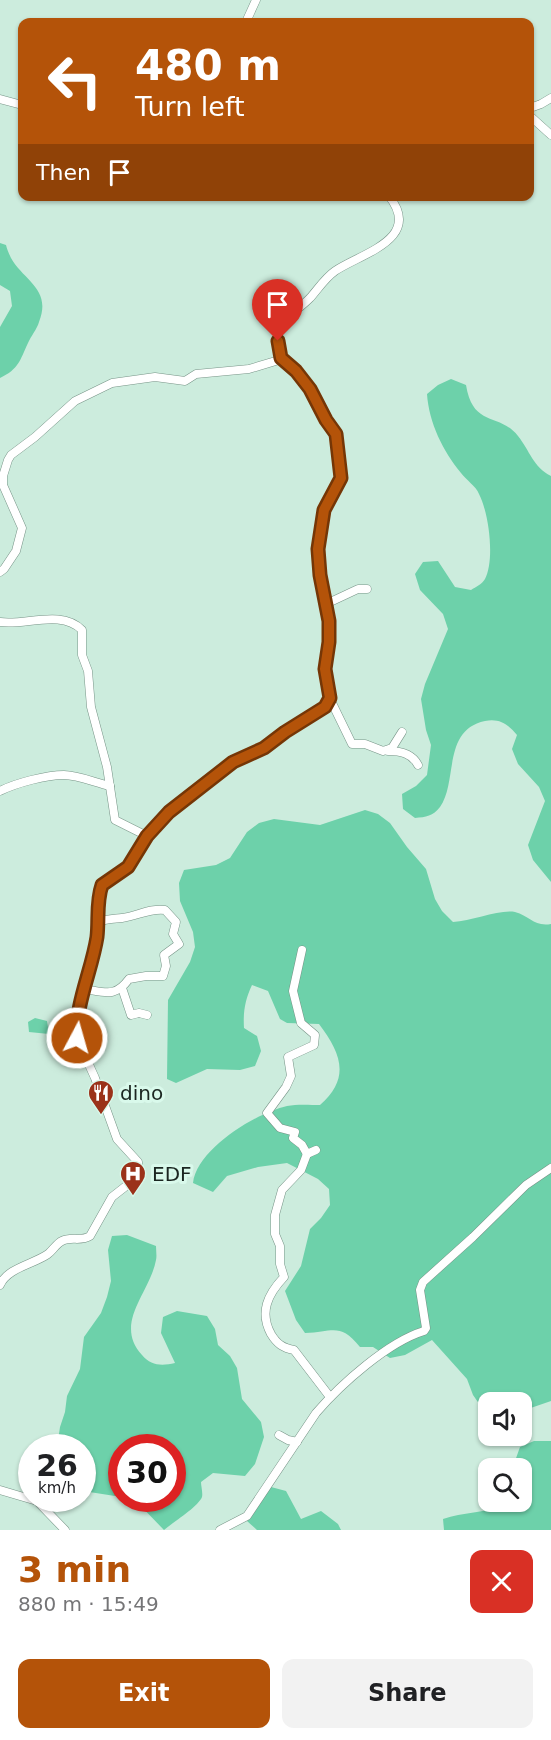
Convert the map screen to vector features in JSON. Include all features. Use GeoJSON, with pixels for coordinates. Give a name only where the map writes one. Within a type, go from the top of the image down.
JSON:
{"type":"FeatureCollection","features":[{"type":"Feature","properties":{"kind":"street"},"geometry":{"type":"LineString","coordinates":[[248,18],[256,0]]}},
{"type":"Feature","properties":{"kind":"street"},"geometry":{"type":"LineString","coordinates":[[534,107],[551,98]]}},
{"type":"Feature","properties":{"kind":"street"},"geometry":{"type":"LineString","coordinates":[[0,99],[18,104]]}},
{"type":"Feature","properties":{"kind":"street"},"geometry":{"type":"LineString","coordinates":[[534,120],[551,135]]}},
{"type":"Feature","properties":{"kind":"street"},"geometry":{"type":"LineString","coordinates":[[0,1285],[2,1280],[10,1274],[48,1253],[61,1241],[84,1240],[90,1236],[112,1197],[133,1181],[138,1174],[138,1162],[117,1138],[95,1078],[77,1038],[84,989],[96,939],[102,885],[128,867],[147,836],[169,812],[212,777],[233,762],[270,745],[328,703],[330,694],[325,669],[329,631],[318,549],[324,510],[341,478],[336,434],[310,389],[296,371],[281,358],[277,336],[278,325],[311,297],[333,272],[388,242],[399,225],[400,215],[392,201]]}},
{"type":"Feature","properties":{"kind":"street"},"geometry":{"type":"LineString","coordinates":[[0,572],[16,551],[22,528],[3,485],[8,460],[75,400],[112,383],[155,377],[185,381],[196,374],[260,367],[281,358]]}},
{"type":"Feature","properties":{"kind":"street"},"geometry":{"type":"LineString","coordinates":[[326,604],[347,593],[367,589]]}},
{"type":"Feature","properties":{"kind":"street"},"geometry":{"type":"LineString","coordinates":[[0,622],[53,619],[77,625],[82,630],[82,655],[88,671],[91,707],[102,744],[116,821],[147,836]]}},
{"type":"Feature","properties":{"kind":"street"},"geometry":{"type":"LineString","coordinates":[[328,703],[333,705],[352,744],[365,744],[383,751],[400,751],[409,755],[418,765]]}},
{"type":"Feature","properties":{"kind":"street"},"geometry":{"type":"LineString","coordinates":[[383,751],[392,748],[396,738],[402,732]]}},
{"type":"Feature","properties":{"kind":"street"},"geometry":{"type":"LineString","coordinates":[[0,791],[29,782],[65,775],[110,786]]}},
{"type":"Feature","properties":{"kind":"street"},"geometry":{"type":"LineString","coordinates":[[84,989],[110,993],[122,988],[129,979],[163,976],[166,966],[164,955],[179,944],[173,934],[176,922],[165,910],[155,908],[123,918],[109,918],[98,922]]}},
{"type":"Feature","properties":{"kind":"street"},"geometry":{"type":"LineString","coordinates":[[302,950],[293,991],[301,1023],[315,1035],[314,1045],[288,1057],[291,1076],[267,1113],[280,1128],[295,1132],[293,1138],[302,1145],[307,1154]]}},
{"type":"Feature","properties":{"kind":"street"},"geometry":{"type":"LineString","coordinates":[[122,988],[131,1015],[139,1013],[147,1015]]}},
{"type":"Feature","properties":{"kind":"street"},"geometry":{"type":"LineString","coordinates":[[316,1150],[307,1154],[301,1170],[282,1190],[275,1215],[275,1234],[280,1246],[280,1264],[284,1277],[272,1289],[265,1323],[274,1339],[283,1348],[294,1350],[330,1397]]}},
{"type":"Feature","properties":{"kind":"street"},"geometry":{"type":"LineString","coordinates":[[220,1530],[247,1516],[330,1397],[403,1339],[424,1331],[426,1328],[420,1290],[423,1282],[526,1185],[551,1168]]}},
{"type":"Feature","properties":{"kind":"street"},"geometry":{"type":"LineString","coordinates":[[279,1435],[297,1442]]}},
{"type":"Feature","properties":{"kind":"street"},"geometry":{"type":"LineString","coordinates":[[0,1490],[37,1501],[65,1530]]}},
{"type":"Feature","properties":{"kind":"green space"},"geometry":{"type":"Polygon","coordinates":[[[0,243],[6,245],[16,266],[35,286],[42,301],[42,311],[38,325],[18,364],[0,378],[0,327],[12,306],[10,291],[0,285],[0,243]]]}},
{"type":"Feature","properties":{"kind":"green space"},"geometry":{"type":"Polygon","coordinates":[[[451,379],[466,385],[474,408],[511,429],[540,468],[551,476],[551,882],[533,860],[528,845],[545,801],[539,787],[518,764],[512,749],[517,735],[503,723],[495,720],[485,721],[471,726],[462,735],[453,758],[445,796],[435,812],[415,818],[403,809],[402,794],[416,786],[427,775],[431,745],[421,699],[448,629],[443,614],[420,590],[415,574],[423,562],[438,561],[455,587],[471,590],[485,579],[490,560],[490,536],[483,502],[478,491],[448,455],[434,426],[428,405],[427,394],[438,385],[451,379]]]}},
{"type":"Feature","properties":{"kind":"green space"},"geometry":{"type":"Polygon","coordinates":[[[365,810],[378,814],[390,823],[426,869],[435,899],[442,911],[453,922],[515,912],[536,923],[551,924],[551,1401],[532,1408],[532,1392],[478,1392],[478,1402],[467,1379],[432,1340],[405,1355],[390,1358],[373,1347],[360,1347],[341,1331],[305,1333],[296,1320],[285,1291],[301,1266],[310,1229],[330,1205],[329,1189],[318,1179],[287,1163],[258,1167],[227,1176],[213,1192],[193,1183],[197,1170],[205,1158],[230,1134],[245,1124],[287,1106],[320,1105],[336,1085],[339,1065],[333,1045],[319,1024],[287,1023],[280,1019],[268,991],[252,985],[244,1011],[244,1028],[257,1036],[261,1051],[255,1066],[240,1070],[207,1069],[176,1083],[167,1079],[168,1000],[190,962],[195,947],[193,932],[180,901],[179,883],[184,870],[216,865],[230,858],[247,832],[259,823],[274,819],[320,825],[365,810]]]}},
{"type":"Feature","properties":{"kind":"green space"},"geometry":{"type":"Polygon","coordinates":[[[35,1018],[47,1021],[49,1034],[29,1032],[28,1022],[35,1018]]]}},
{"type":"Feature","properties":{"kind":"green space"},"geometry":{"type":"Polygon","coordinates":[[[127,1235],[156,1246],[156,1258],[152,1272],[132,1320],[131,1331],[134,1343],[142,1355],[157,1364],[175,1363],[161,1333],[163,1317],[177,1311],[207,1316],[215,1329],[218,1345],[230,1356],[237,1368],[242,1399],[261,1422],[264,1437],[255,1464],[245,1476],[213,1473],[201,1482],[200,1501],[164,1530],[147,1512],[186,1512],[186,1434],[108,1434],[108,1495],[96,1493],[96,1434],[59,1434],[67,1396],[80,1369],[84,1337],[101,1313],[107,1297],[111,1281],[108,1250],[112,1236],[127,1235]]]}},
{"type":"Feature","properties":{"kind":"green space"},"geometry":{"type":"Polygon","coordinates":[[[551,1441],[551,1530],[444,1530],[443,1519],[458,1515],[478,1511],[532,1512],[532,1458],[516,1458],[520,1447],[532,1446],[532,1442],[551,1441]]]}},
{"type":"Feature","properties":{"kind":"green space"},"geometry":{"type":"Polygon","coordinates":[[[271,1487],[286,1491],[301,1519],[321,1511],[338,1524],[341,1530],[257,1530],[247,1521],[271,1487]]]}},
{"type":"Feature","properties":{"kind":"place","name":"dino"},"geometry":{"type":"Point","coordinates":[101,1116]}},
{"type":"Feature","properties":{"kind":"place","name":"EDF"},"geometry":{"type":"Point","coordinates":[133,1197]}},
{"type":"Feature","properties":{"kind":"route"},"geometry":{"type":"LineString","coordinates":[[77,1038],[81,1001],[98,932],[98,906],[102,885],[128,867],[147,836],[169,812],[233,762],[264,748],[325,707],[330,698],[325,669],[329,621],[320,575],[318,549],[324,510],[341,478],[336,434],[310,389],[296,371],[281,358],[278,341]]}}]}
